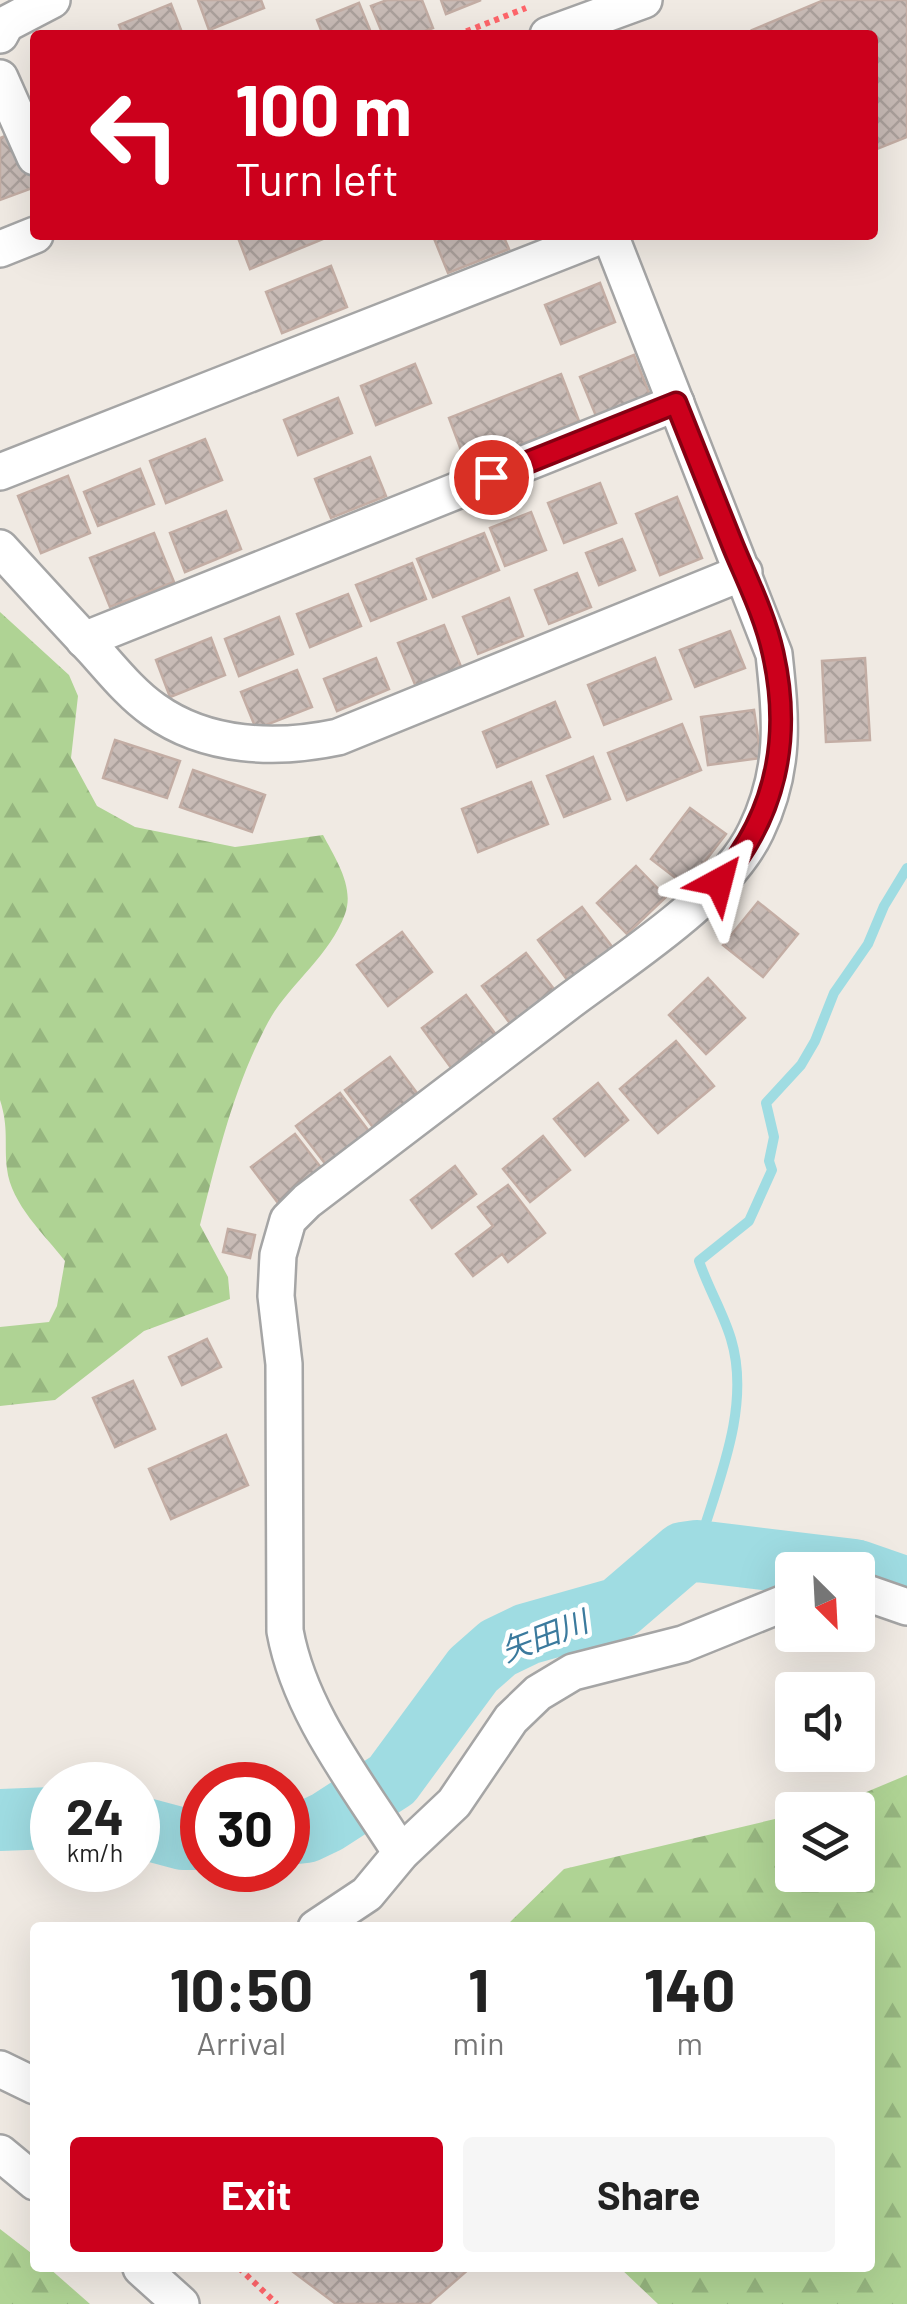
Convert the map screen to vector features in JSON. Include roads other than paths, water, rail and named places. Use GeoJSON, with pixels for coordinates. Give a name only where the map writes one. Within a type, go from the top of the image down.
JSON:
{"type":"FeatureCollection","features":[{"type":"Feature","properties":{"kind":"street"},"geometry":{"type":"LineString","coordinates":[[0,36],[6,24],[52,0]]}},
{"type":"Feature","properties":{"kind":"street"},"geometry":{"type":"LineString","coordinates":[[539,21],[644,0]]}},
{"type":"Feature","properties":{"kind":"street"},"geometry":{"type":"LineString","coordinates":[[0,78],[30,147]]}},
{"type":"Feature","properties":{"kind":"street"},"geometry":{"type":"LineString","coordinates":[[0,249],[30,237]]}},
{"type":"Feature","properties":{"kind":"street"},"geometry":{"type":"LineString","coordinates":[[0,472],[593,240]]}},
{"type":"Feature","properties":{"kind":"street"},"geometry":{"type":"LineString","coordinates":[[401,1853],[312,1709],[290,1659],[285,1631],[284,1364],[276,1296],[278,1255],[288,1220],[307,1200],[674,921],[719,882],[743,855],[767,806],[782,728],[774,654],[608,240]]}},
{"type":"Feature","properties":{"kind":"street"},"geometry":{"type":"LineString","coordinates":[[84,640],[676,403]]}},
{"type":"Feature","properties":{"kind":"street"},"geometry":{"type":"LineString","coordinates":[[0,548],[154,711],[224,740],[261,745],[304,744],[338,736],[744,572]]}},
{"type":"Feature","properties":{"kind":"street"},"geometry":{"type":"LineString","coordinates":[[875,1596],[907,1607]]}},
{"type":"Feature","properties":{"kind":"street"},"geometry":{"type":"LineString","coordinates":[[325,1922],[368,1894],[401,1853],[454,1802],[511,1719],[538,1693],[572,1672],[683,1644],[775,1607]]}},
{"type":"Feature","properties":{"kind":"street"},"geometry":{"type":"LineString","coordinates":[[0,2070],[30,2084]]}},
{"type":"Feature","properties":{"kind":"street"},"geometry":{"type":"LineString","coordinates":[[0,2153],[30,2178]]}},
{"type":"Feature","properties":{"kind":"street"},"geometry":{"type":"LineString","coordinates":[[145,2272],[181,2304]]}},
{"type":"Feature","properties":{"kind":"waterway"},"geometry":{"type":"LineString","coordinates":[[697,1551],[722,1474],[737,1392],[731,1339],[699,1261],[749,1221],[772,1170],[769,1161],[774,1137],[766,1103],[801,1065],[834,993],[868,944],[884,906],[907,868]]}},
{"type":"Feature","properties":{"kind":"waterway","name":"矢田川"},"geometry":{"type":"LineString","coordinates":[[310,1830],[392,1780],[473,1670],[498,1648],[527,1634],[619,1608],[683,1553],[697,1551],[775,1560]]}},
{"type":"Feature","properties":{"kind":"waterway","name":"矢田川"},"geometry":{"type":"LineString","coordinates":[[875,1577],[907,1588]]}},
{"type":"Feature","properties":{"kind":"waterway","name":"矢田川"},"geometry":{"type":"LineString","coordinates":[[0,1820],[30,1819]]}},
{"type":"Feature","properties":{"kind":"waterway","name":"矢田川"},"geometry":{"type":"LineString","coordinates":[[160,1833],[180,1838]]}}]}
